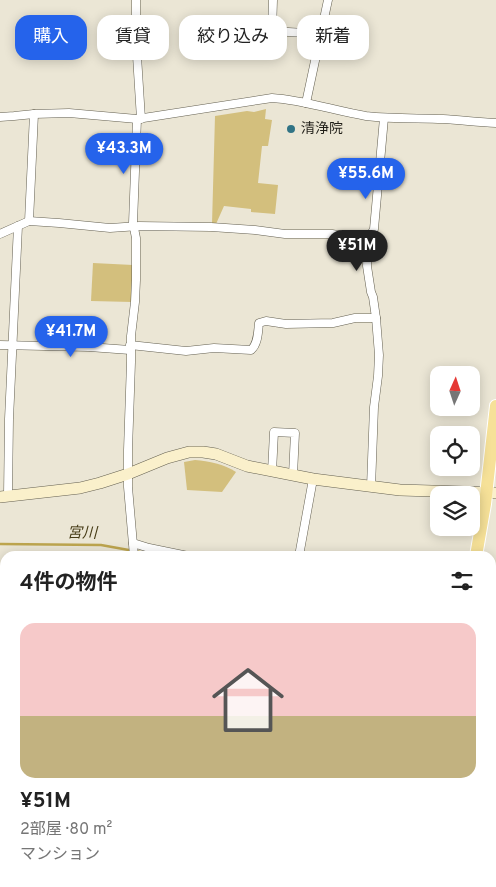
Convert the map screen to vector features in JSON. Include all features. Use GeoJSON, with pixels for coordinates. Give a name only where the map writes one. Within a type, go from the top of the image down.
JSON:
{"type":"FeatureCollection","features":[{"type":"Feature","properties":{"kind":"main road"},"geometry":{"type":"LineString","coordinates":[[477,551],[491,493],[496,406]]}},
{"type":"Feature","properties":{"kind":"main road"},"geometry":{"type":"LineString","coordinates":[[4,496],[80,488],[128,474],[167,458],[189,452],[216,454],[247,466],[272,472],[371,487],[400,490],[491,493]]}},
{"type":"Feature","properties":{"kind":"street"},"geometry":{"type":"LineString","coordinates":[[134,551],[128,474],[130,348],[135,302],[136,238],[133,222],[139,119],[136,0]]}},
{"type":"Feature","properties":{"kind":"street"},"geometry":{"type":"LineString","coordinates":[[273,0],[272,31],[297,33]]}},
{"type":"Feature","properties":{"kind":"street"},"geometry":{"type":"LineString","coordinates":[[325,15],[328,0]]}},
{"type":"Feature","properties":{"kind":"street"},"geometry":{"type":"LineString","coordinates":[[306,103],[315,60]]}},
{"type":"Feature","properties":{"kind":"street"},"geometry":{"type":"LineString","coordinates":[[0,117],[69,113],[139,119],[272,98],[288,99],[342,112],[384,118],[444,119],[496,123]]}},
{"type":"Feature","properties":{"kind":"street"},"geometry":{"type":"LineString","coordinates":[[29,221],[34,114]]}},
{"type":"Feature","properties":{"kind":"street"},"geometry":{"type":"LineString","coordinates":[[371,487],[374,408],[379,355],[376,318],[367,266],[368,240],[374,229],[384,118]]}},
{"type":"Feature","properties":{"kind":"street"},"geometry":{"type":"LineString","coordinates":[[0,234],[29,221],[59,222],[110,228],[211,227],[285,234],[332,234],[368,240]]}},
{"type":"Feature","properties":{"kind":"street"},"geometry":{"type":"LineString","coordinates":[[4,496],[10,419],[18,226]]}},
{"type":"Feature","properties":{"kind":"street"},"geometry":{"type":"LineString","coordinates":[[0,345],[186,351],[214,348],[251,350],[254,347],[259,323],[266,321],[286,324],[333,324],[355,318],[376,318]]}},
{"type":"Feature","properties":{"kind":"street"},"geometry":{"type":"LineString","coordinates":[[272,472],[274,432],[295,433],[293,475]]}},
{"type":"Feature","properties":{"kind":"street"},"geometry":{"type":"LineString","coordinates":[[300,551],[313,479]]}},
{"type":"Feature","properties":{"kind":"street"},"geometry":{"type":"LineString","coordinates":[[133,544],[164,551]]}},
{"type":"Feature","properties":{"kind":"shaded area"},"geometry":{"type":"Polygon","coordinates":[[[266,109],[265,119],[272,120],[268,146],[262,146],[258,183],[278,185],[275,214],[251,212],[251,209],[224,206],[216,224],[212,224],[215,116],[266,109]]]}},
{"type":"Feature","properties":{"kind":"shaded area"},"geometry":{"type":"Polygon","coordinates":[[[93,263],[133,265],[132,302],[91,301],[93,263]]]}},
{"type":"Feature","properties":{"kind":"shaded area"},"geometry":{"type":"Polygon","coordinates":[[[195,460],[216,463],[236,472],[222,492],[187,490],[184,462],[195,460]]]}},
{"type":"Feature","properties":{"kind":"waterway","name":"宮川"},"geometry":{"type":"LineString","coordinates":[[0,544],[101,545],[134,551]]}},
{"type":"Feature","properties":{"kind":"place","name":"清浄院"},"geometry":{"type":"Point","coordinates":[291,129]}}]}
